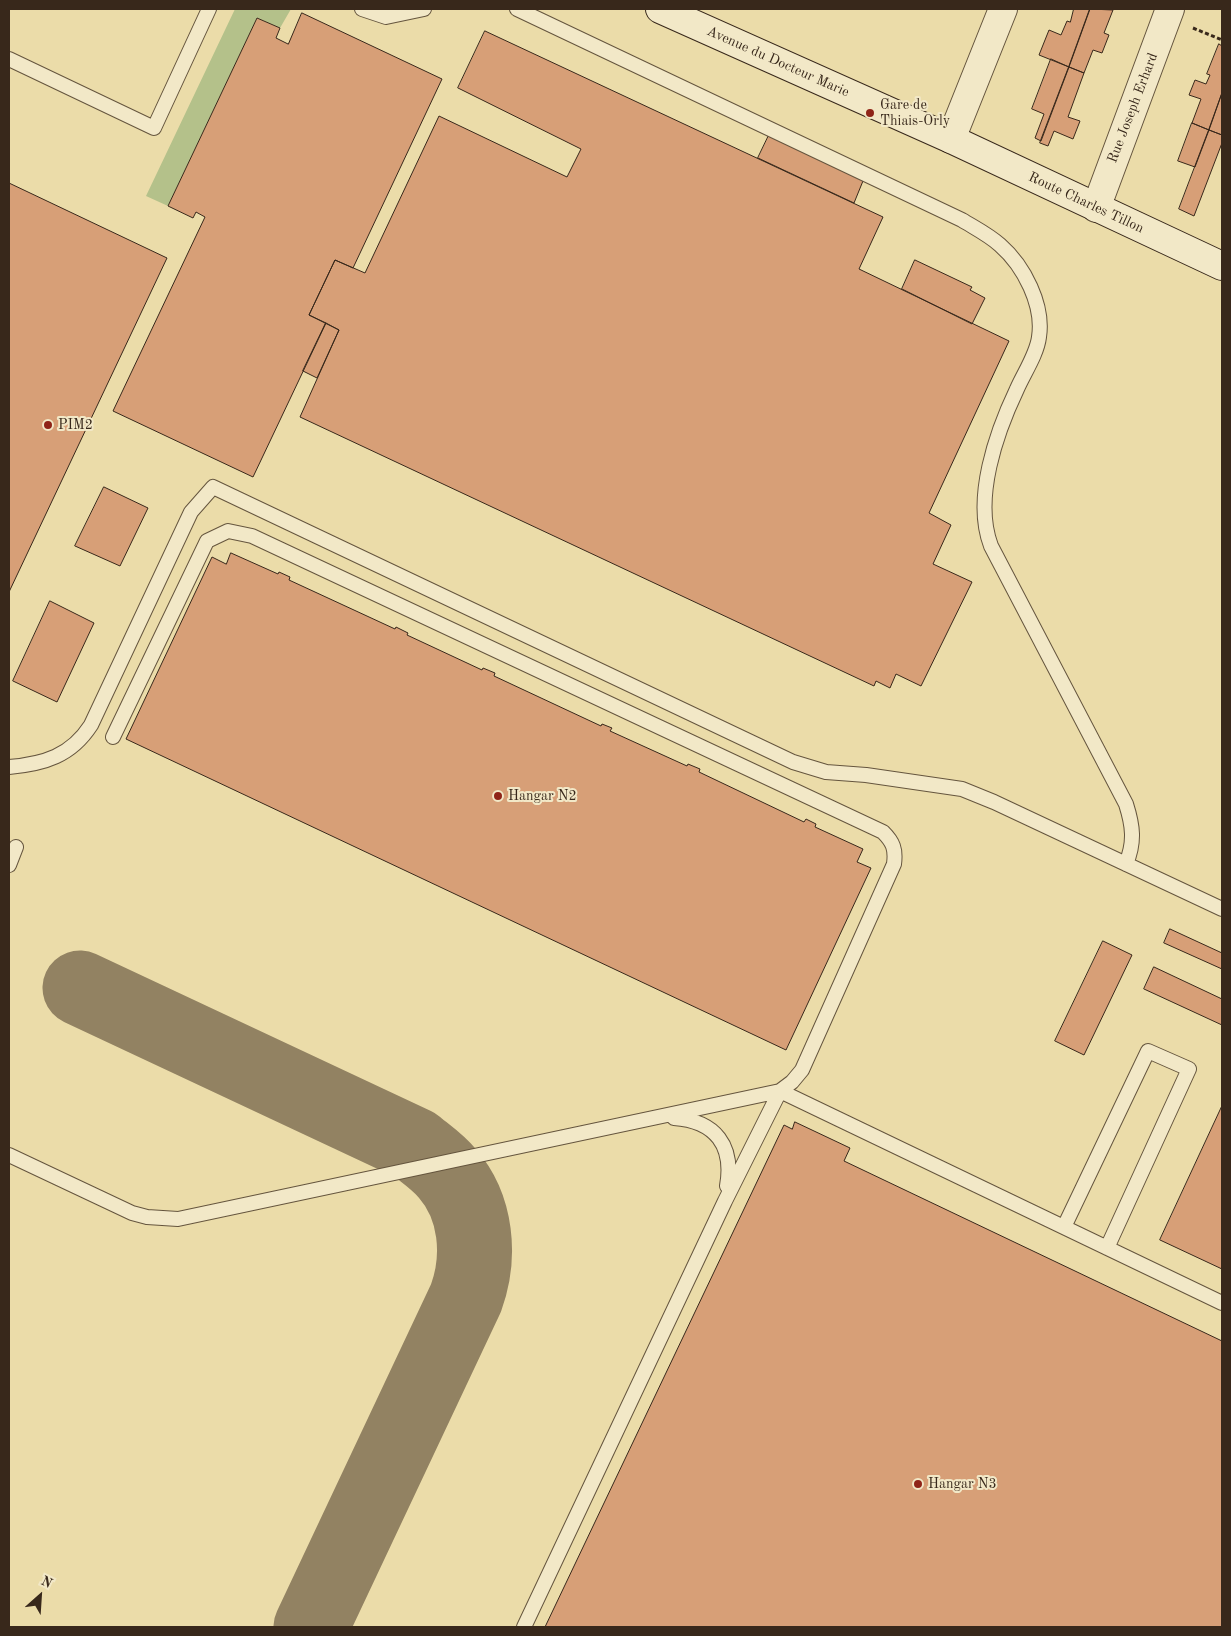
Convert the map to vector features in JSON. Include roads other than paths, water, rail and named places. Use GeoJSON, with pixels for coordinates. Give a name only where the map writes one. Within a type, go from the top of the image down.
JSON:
{"type":"FeatureCollection","features":[{"type":"Feature","properties":{"kind":"main road","name":"Avenue du Docteur Marie"},"geometry":{"type":"LineString","coordinates":[[660,9],[951,139]]}},
{"type":"Feature","properties":{"kind":"main road"},"geometry":{"type":"LineString","coordinates":[[951,139],[1003,9]]}},
{"type":"Feature","properties":{"kind":"main road","name":"Rue Joseph Erhard"},"geometry":{"type":"LineString","coordinates":[[1096,208],[1162,12]]}},
{"type":"Feature","properties":{"kind":"main road","name":"Route Charles Tillon"},"geometry":{"type":"LineString","coordinates":[[951,139],[1222,266]]}},
{"type":"Feature","properties":{"kind":"lane"},"geometry":{"type":"LineString","coordinates":[[9,59],[154,128],[209,9]]}},
{"type":"Feature","properties":{"kind":"lane"},"geometry":{"type":"LineString","coordinates":[[362,9],[386,17],[424,9]]}},
{"type":"Feature","properties":{"kind":"lane"},"geometry":{"type":"LineString","coordinates":[[517,9],[962,220],[999,244],[1018,265],[1036,302],[1040,336],[1008,408],[994,454],[984,500],[984,522],[991,546],[1124,798],[1133,828],[1133,842],[1126,864]]}},
{"type":"Feature","properties":{"kind":"lane"},"geometry":{"type":"LineString","coordinates":[[9,767],[33,765],[61,754],[81,741],[91,725],[191,512],[213,487],[793,762],[826,772],[866,775],[962,789],[994,802],[1222,909]]}},
{"type":"Feature","properties":{"kind":"lane"},"geometry":{"type":"LineString","coordinates":[[9,1155],[132,1213],[147,1217],[178,1219],[661,1118],[780,1091],[792,1082],[802,1070],[894,864],[895,852],[892,841],[883,832],[261,540],[228,531],[207,541],[113,737]]}},
{"type":"Feature","properties":{"kind":"lane"},"geometry":{"type":"LineString","coordinates":[[9,865],[16,847]]}},
{"type":"Feature","properties":{"kind":"lane"},"geometry":{"type":"LineString","coordinates":[[1064,1227],[1148,1050],[1189,1069],[1107,1248]]}},
{"type":"Feature","properties":{"kind":"lane"},"geometry":{"type":"LineString","coordinates":[[524,1627],[725,1201],[780,1091]]}},
{"type":"Feature","properties":{"kind":"lane"},"geometry":{"type":"LineString","coordinates":[[780,1091],[1222,1303]]}},
{"type":"Feature","properties":{"kind":"lane"},"geometry":{"type":"LineString","coordinates":[[661,1118],[688,1119],[702,1125],[715,1133],[726,1147],[730,1169],[725,1201]]}},
{"type":"Feature","properties":{"kind":"place","name":"Gare de Thiais-Orly"},"geometry":{"type":"Point","coordinates":[870,113]}},
{"type":"Feature","properties":{"kind":"place","name":"PIM2"},"geometry":{"type":"Point","coordinates":[48,425]}},
{"type":"Feature","properties":{"kind":"place","name":"Hangar N2"},"geometry":{"type":"Point","coordinates":[498,796]}},
{"type":"Feature","properties":{"kind":"place","name":"Hangar N3"},"geometry":{"type":"Point","coordinates":[918,1484]}}]}
